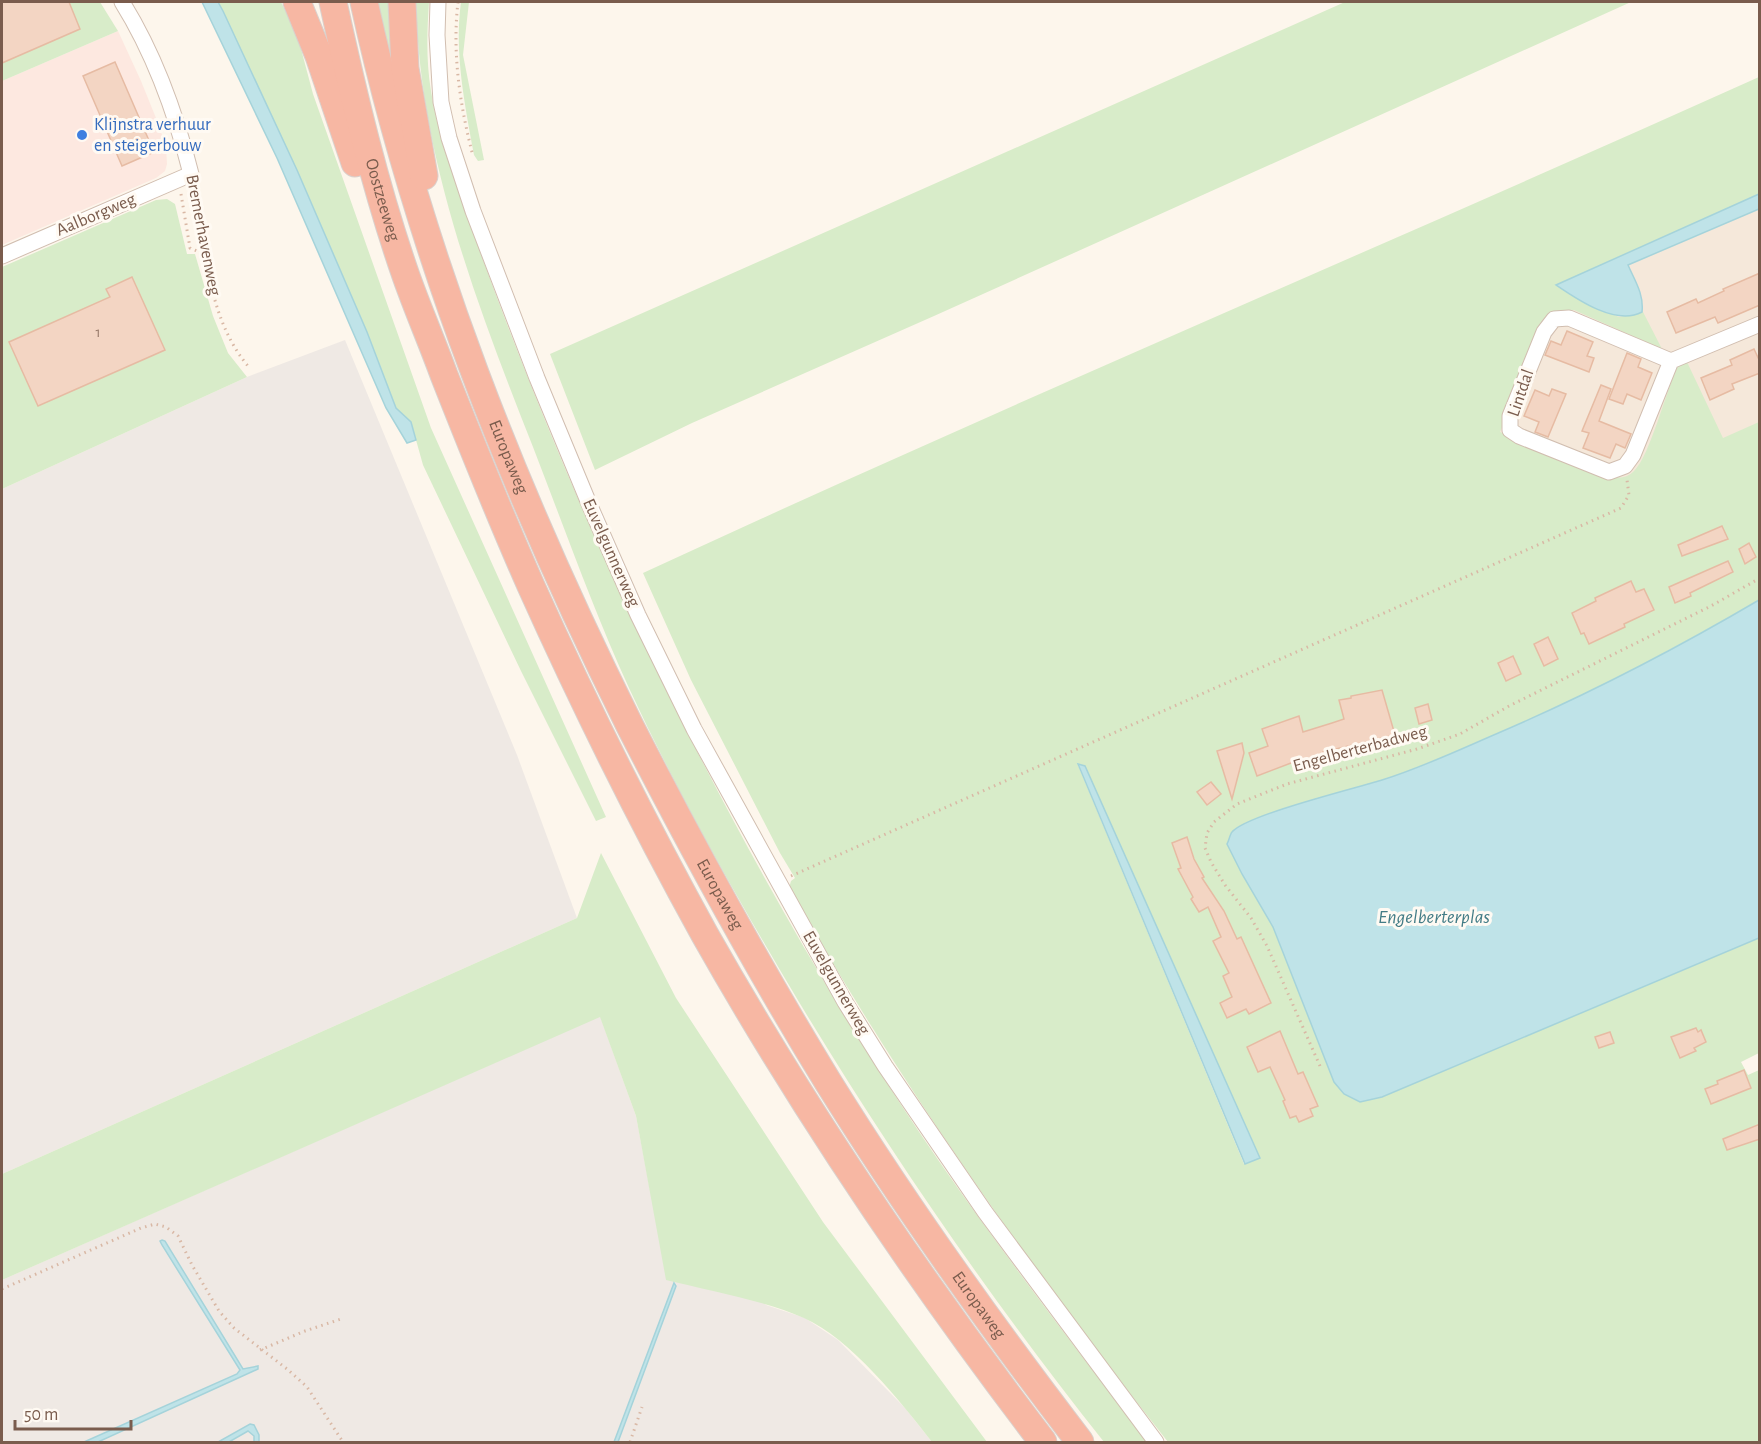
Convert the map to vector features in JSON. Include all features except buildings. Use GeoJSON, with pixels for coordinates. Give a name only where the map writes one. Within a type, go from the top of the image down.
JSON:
{"type":"FeatureCollection","features":[{"type":"Feature","properties":{"kind":"highway"},"geometry":{"type":"LineString","coordinates":[[297,2],[405,292],[451,394]]}},
{"type":"Feature","properties":{"kind":"highway","name":"Oostzeeweg"},"geometry":{"type":"LineString","coordinates":[[333,2],[376,181],[406,276],[451,394]]}},
{"type":"Feature","properties":{"kind":"highway","name":"Oostzeeweg"},"geometry":{"type":"LineString","coordinates":[[364,2],[408,173],[447,298]]}},
{"type":"Feature","properties":{"kind":"highway"},"geometry":{"type":"LineString","coordinates":[[402,2],[405,68],[430,215],[447,298]]}},
{"type":"Feature","properties":{"kind":"highway","name":"Europaweg"},"geometry":{"type":"LineString","coordinates":[[447,298],[496,428],[558,574],[608,682],[704,868],[758,965],[883,1167],[1012,1353],[1080,1443]]}},
{"type":"Feature","properties":{"kind":"highway","name":"Europaweg"},"geometry":{"type":"LineString","coordinates":[[451,394],[498,512],[596,727],[704,933],[795,1086],[853,1176],[1042,1443]]}},
{"type":"Feature","properties":{"kind":"street","name":"Bremerhavenweg"},"geometry":{"type":"LineString","coordinates":[[122,2],[158,73],[175,117],[185,177]]}},
{"type":"Feature","properties":{"kind":"street","name":"Euvelgunnerweg"},"geometry":{"type":"LineString","coordinates":[[438,2],[436,35],[441,102],[449,138],[472,211],[590,506],[638,615],[694,729],[839,992],[885,1066],[985,1212],[1156,1443]]}},
{"type":"Feature","properties":{"kind":"street","name":"Aalborgweg"},"geometry":{"type":"LineString","coordinates":[[2,256],[185,177]]}},
{"type":"Feature","properties":{"kind":"street","name":"Lintdal"},"geometry":{"type":"LineString","coordinates":[[1624,466],[1609,472],[1519,436],[1510,430],[1510,416],[1544,332],[1554,319],[1569,318],[1671,361]]}},
{"type":"Feature","properties":{"kind":"street"},"geometry":{"type":"LineString","coordinates":[[1624,466],[1633,455],[1671,361],[1760,324]]}},
{"type":"Feature","properties":{"kind":"path"},"geometry":{"type":"LineString","coordinates":[[458,2],[456,39],[458,72],[464,118],[475,165]]}},
{"type":"Feature","properties":{"kind":"path","name":"Bremerhavenweg"},"geometry":{"type":"LineString","coordinates":[[185,177],[200,215],[204,254],[221,320],[235,351],[248,366]]}},
{"type":"Feature","properties":{"kind":"path"},"geometry":{"type":"LineString","coordinates":[[185,177],[190,248],[204,254]]}},
{"type":"Feature","properties":{"kind":"path"},"geometry":{"type":"LineString","coordinates":[[788,877],[1621,507],[1629,495],[1624,466]]}},
{"type":"Feature","properties":{"kind":"path","name":"Engelberterbadweg"},"geometry":{"type":"LineString","coordinates":[[1320,1066],[1267,946],[1251,918],[1225,885],[1211,862],[1205,848],[1207,833],[1214,822],[1237,804],[1287,784],[1417,749],[1460,734],[1509,706],[1711,606],[1760,578]]}},
{"type":"Feature","properties":{"kind":"path"},"geometry":{"type":"LineString","coordinates":[[2,1289],[141,1228],[155,1224],[166,1227],[178,1236],[219,1311],[234,1328],[287,1369],[306,1387],[343,1443]]}},
{"type":"Feature","properties":{"kind":"path"},"geometry":{"type":"LineString","coordinates":[[260,1350],[305,1331],[345,1318]]}},
{"type":"Feature","properties":{"kind":"path"},"geometry":{"type":"LineString","coordinates":[[630,1443],[642,1407]]}},
{"type":"Feature","properties":{"kind":"shaded area","name":"Klijnstra verhuur en steigerbouw"},"geometry":{"type":"Polygon","coordinates":[[[118,31],[158,123],[166,147],[165,171],[156,178],[2,245],[2,81],[118,31]]]}},
{"type":"Feature","properties":{"kind":"shaded area"},"geometry":{"type":"Polygon","coordinates":[[[1759,171],[1759,537],[1473,444],[1518,283],[1759,171]]]}},
{"type":"Feature","properties":{"kind":"shaded area"},"geometry":{"type":"Polygon","coordinates":[[[345,340],[517,755],[577,918],[2,1174],[2,489],[247,377],[345,340]]]}},
{"type":"Feature","properties":{"kind":"shaded area"},"geometry":{"type":"Polygon","coordinates":[[[600,1016],[636,1116],[650,1190],[766,1305],[805,1318],[838,1340],[905,1408],[932,1442],[2,1442],[2,1280],[600,1016]]]}},
{"type":"Feature","properties":{"kind":"green space"},"geometry":{"type":"Polygon","coordinates":[[[2,2],[100,2],[118,31],[2,81],[2,2]]]}},
{"type":"Feature","properties":{"kind":"green space"},"geometry":{"type":"Polygon","coordinates":[[[218,2],[281,2],[297,34],[313,94],[431,428],[606,817],[596,821],[521,671],[423,465],[411,422],[396,408],[367,332],[297,170],[218,2]]]}},
{"type":"Feature","properties":{"kind":"green space"},"geometry":{"type":"Polygon","coordinates":[[[373,2],[396,2],[408,121],[373,2]]]}},
{"type":"Feature","properties":{"kind":"green space"},"geometry":{"type":"Polygon","coordinates":[[[416,2],[429,2],[427,35],[429,80],[434,106],[450,166],[491,282],[555,445],[634,623],[676,710],[767,882],[866,1050],[932,1151],[1002,1249],[1147,1442],[1104,1442],[1022,1335],[944,1227],[870,1116],[799,1002],[668,768],[603,628],[472,284],[440,173],[428,116],[420,59],[416,2]]]}},
{"type":"Feature","properties":{"kind":"green space"},"geometry":{"type":"Polygon","coordinates":[[[461,2],[469,2],[463,55],[484,160],[478,161],[474,155],[462,79],[459,40],[461,2]]]}},
{"type":"Feature","properties":{"kind":"green space"},"geometry":{"type":"Polygon","coordinates":[[[1345,2],[1631,2],[692,423],[595,470],[550,354],[1345,2]]]}},
{"type":"Feature","properties":{"kind":"green space"},"geometry":{"type":"Polygon","coordinates":[[[1759,77],[1759,194],[1557,285],[1586,303],[1619,317],[1642,312],[1642,310],[1662,349],[1574,310],[1555,312],[1546,321],[1500,432],[1612,477],[1626,476],[1634,471],[1646,452],[1678,366],[1687,362],[1723,438],[1759,422],[1759,600],[1637,667],[1554,709],[1469,747],[1404,773],[1245,823],[1242,874],[1273,927],[1334,1082],[1360,1102],[1382,1097],[1759,938],[1759,1053],[1741,1062],[1748,1075],[1759,1070],[1759,1442],[1168,1442],[1016,1241],[921,1103],[831,961],[789,888],[791,881],[795,878],[691,680],[643,573],[921,447],[1759,77]],[[1078,765],[1244,1164],[1259,1158],[1085,766],[1078,765]]]}},
{"type":"Feature","properties":{"kind":"green space"},"geometry":{"type":"Polygon","coordinates":[[[167,199],[175,204],[187,254],[195,254],[213,316],[228,353],[247,377],[2,489],[2,267],[156,200],[167,199]]]}},
{"type":"Feature","properties":{"kind":"green space"},"geometry":{"type":"Polygon","coordinates":[[[601,853],[676,998],[823,1222],[987,1442],[932,1442],[906,1409],[857,1356],[822,1328],[804,1318],[754,1301],[666,1280],[636,1116],[600,1017],[2,1280],[2,1174],[577,918],[601,853]]]}},
{"type":"Feature","properties":{"kind":"water"},"geometry":{"type":"Polygon","coordinates":[[[202,2],[218,2],[223,11],[297,170],[367,332],[396,408],[411,422],[416,440],[407,443],[386,408],[277,158],[202,2]]]}},
{"type":"Feature","properties":{"kind":"water"},"geometry":{"type":"Polygon","coordinates":[[[1759,194],[1759,209],[1628,265],[1640,293],[1642,312],[1621,316],[1609,314],[1575,298],[1556,285],[1759,194]]]}},
{"type":"Feature","properties":{"kind":"water","name":"Engelberterplas"},"geometry":{"type":"Polygon","coordinates":[[[1759,600],[1759,938],[1382,1097],[1360,1102],[1344,1094],[1334,1082],[1273,927],[1227,844],[1232,832],[1241,825],[1279,810],[1411,770],[1530,719],[1630,671],[1759,600]]]}},
{"type":"Feature","properties":{"kind":"water"},"geometry":{"type":"Polygon","coordinates":[[[1078,764],[1085,766],[1260,1158],[1245,1164],[1078,764]]]}},
{"type":"Feature","properties":{"kind":"water"},"geometry":{"type":"Polygon","coordinates":[[[160,1241],[165,1241],[243,1369],[258,1366],[258,1369],[98,1442],[84,1442],[237,1374],[240,1370],[162,1245],[160,1241]]]}},
{"type":"Feature","properties":{"kind":"water"},"geometry":{"type":"Polygon","coordinates":[[[674,1283],[676,1286],[618,1442],[614,1442],[674,1283]]]}},
{"type":"Feature","properties":{"kind":"water"},"geometry":{"type":"Polygon","coordinates":[[[250,1424],[254,1425],[259,1435],[259,1442],[254,1442],[254,1436],[248,1431],[229,1442],[218,1442],[250,1424]]]}},
{"type":"Feature","properties":{"kind":"place","name":"Klijnstra verhuur en steigerbouw"},"geometry":{"type":"Point","coordinates":[82,135]}}]}
